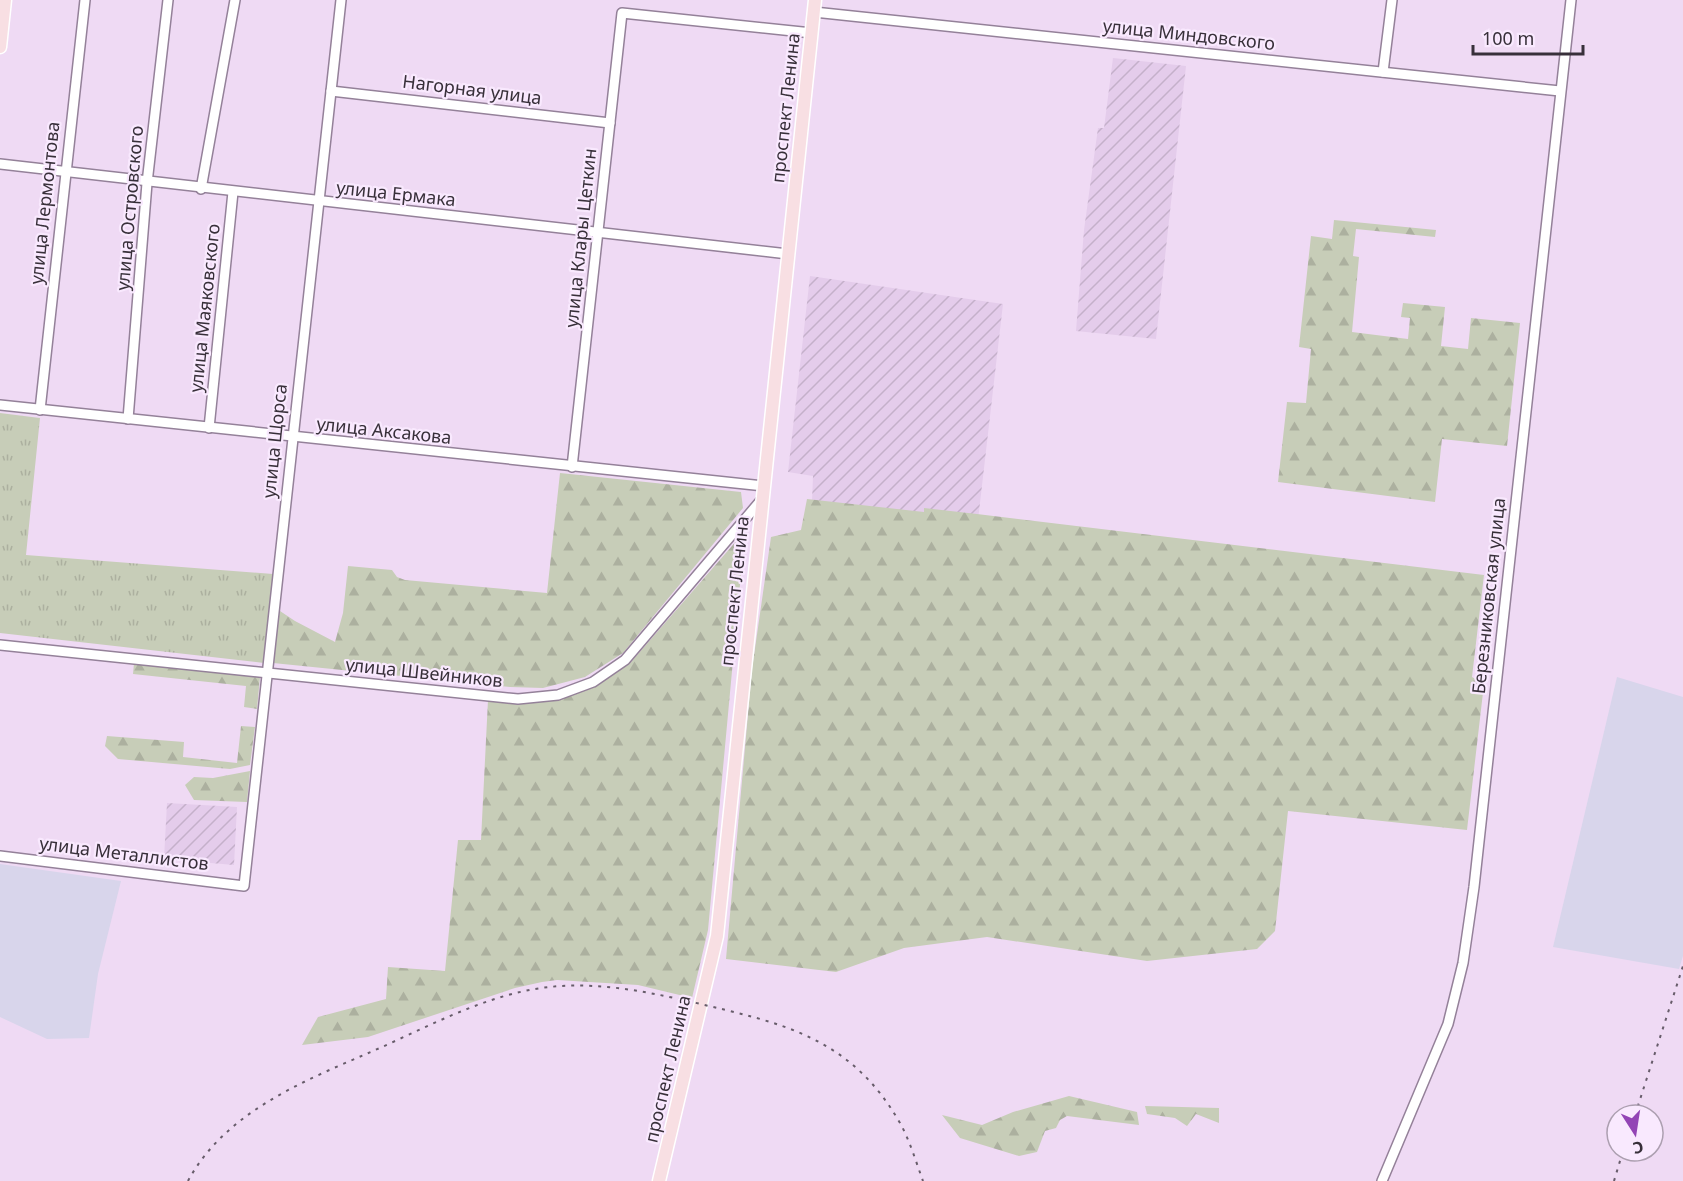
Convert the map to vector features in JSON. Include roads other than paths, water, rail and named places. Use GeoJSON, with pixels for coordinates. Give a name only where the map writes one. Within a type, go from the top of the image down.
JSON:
{"type":"FeatureCollection","features":[{"type":"Feature","properties":{"kind":"main road"},"geometry":{"type":"LineString","coordinates":[[0,47],[5,0]]}},
{"type":"Feature","properties":{"kind":"main road","name":"проспект Ленина"},"geometry":{"type":"LineString","coordinates":[[659,1181],[717,936],[814,6]]}},
{"type":"Feature","properties":{"kind":"street","name":"улица Лермонтова"},"geometry":{"type":"LineString","coordinates":[[40,410],[85,0]]}},
{"type":"Feature","properties":{"kind":"street","name":"улица Островского"},"geometry":{"type":"LineString","coordinates":[[128,419],[147,183],[168,0]]}},
{"type":"Feature","properties":{"kind":"street"},"geometry":{"type":"LineString","coordinates":[[201,189],[235,0]]}},
{"type":"Feature","properties":{"kind":"street","name":"улица Щорса"},"geometry":{"type":"LineString","coordinates":[[244,886],[341,0]]}},
{"type":"Feature","properties":{"kind":"street"},"geometry":{"type":"LineString","coordinates":[[1383,72],[1392,0]]}},
{"type":"Feature","properties":{"kind":"street","name":"Березниковская улица"},"geometry":{"type":"LineString","coordinates":[[1382,1181],[1448,1024],[1463,963],[1474,887],[1570,0]]}},
{"type":"Feature","properties":{"kind":"street","name":"улица Миндовского"},"geometry":{"type":"LineString","coordinates":[[814,6],[1560,91]]}},
{"type":"Feature","properties":{"kind":"street","name":"улица Клары Цеткин"},"geometry":{"type":"LineString","coordinates":[[572,467],[622,13],[812,33]]}},
{"type":"Feature","properties":{"kind":"street","name":"Нагорная улица"},"geometry":{"type":"LineString","coordinates":[[331,91],[610,123]]}},
{"type":"Feature","properties":{"kind":"street","name":"улица Ермака"},"geometry":{"type":"LineString","coordinates":[[0,165],[789,254]]}},
{"type":"Feature","properties":{"kind":"street","name":"улица Маяковского"},"geometry":{"type":"LineString","coordinates":[[209,428],[233,192]]}},
{"type":"Feature","properties":{"kind":"street","name":"улица Аксакова"},"geometry":{"type":"LineString","coordinates":[[0,405],[572,467],[764,492]]}},
{"type":"Feature","properties":{"kind":"street","name":"улица Швейников"},"geometry":{"type":"LineString","coordinates":[[0,645],[518,699],[558,695],[593,682],[625,660],[764,492]]}},
{"type":"Feature","properties":{"kind":"street","name":"улица Металлистов"},"geometry":{"type":"LineString","coordinates":[[0,856],[244,886]]}},
{"type":"Feature","properties":{"kind":"railway"},"geometry":{"type":"LineString","coordinates":[[1639,1103],[1683,966]]}},
{"type":"Feature","properties":{"kind":"railway"},"geometry":{"type":"LineString","coordinates":[[188,1181],[203,1157],[222,1137],[242,1119],[290,1089],[470,1008],[513,994],[555,986],[594,986],[633,990],[755,1018],[811,1038],[836,1052],[859,1070],[880,1094],[904,1130],[923,1181]]}},
{"type":"Feature","properties":{"kind":"railway"},"geometry":{"type":"LineString","coordinates":[[1614,1181],[1619,1163]]}}]}
